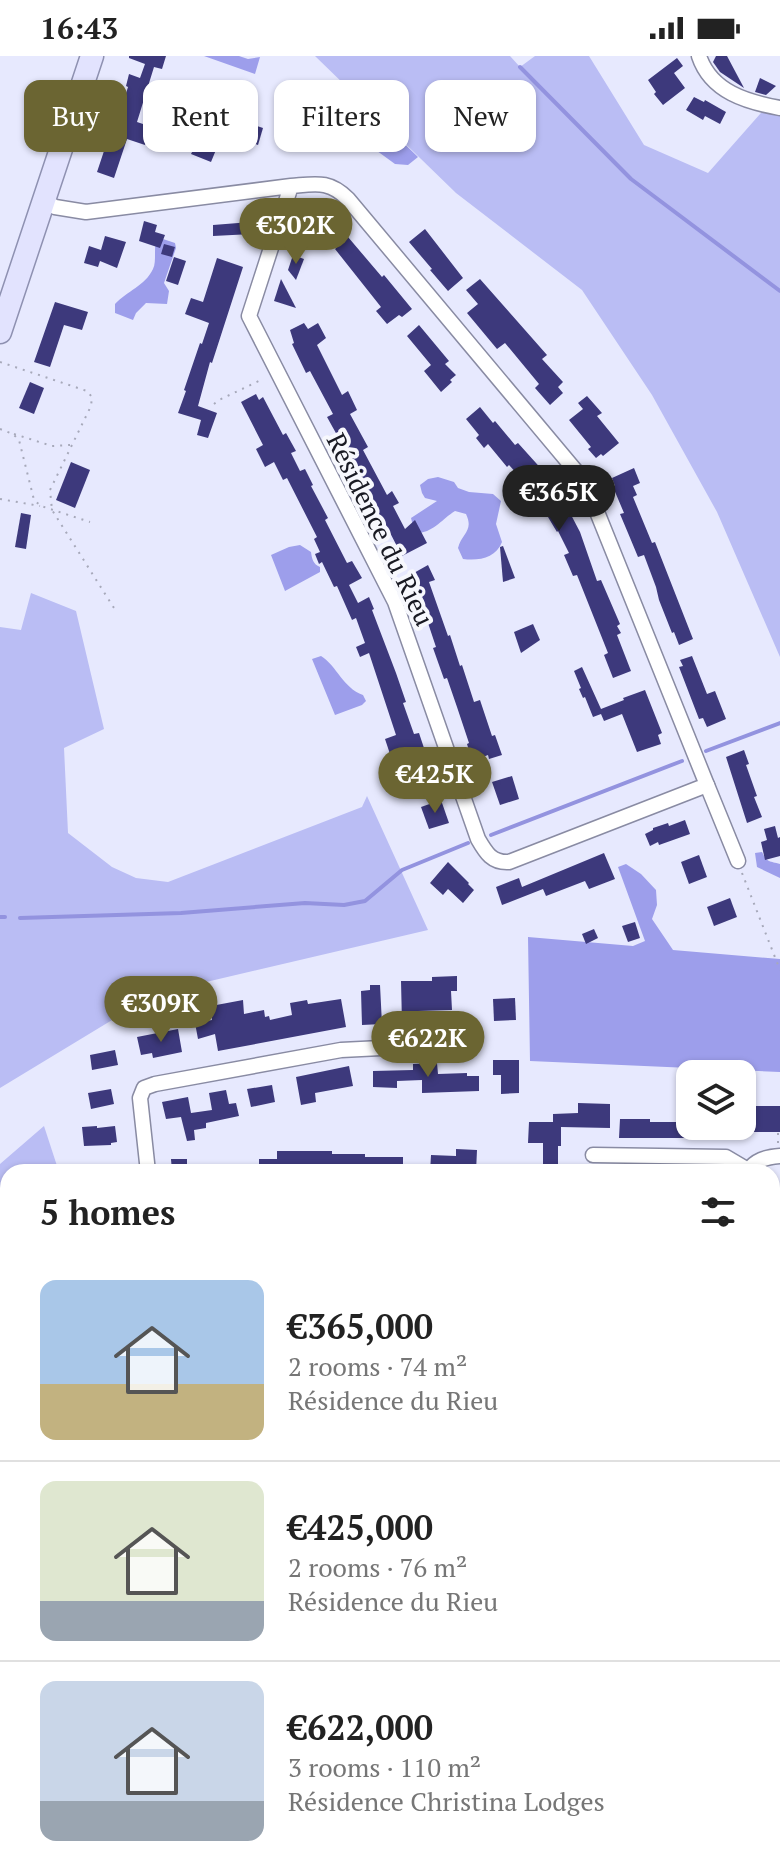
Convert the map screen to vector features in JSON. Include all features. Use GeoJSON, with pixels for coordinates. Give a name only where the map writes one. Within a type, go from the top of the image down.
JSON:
{"type":"FeatureCollection","features":[{"type":"Feature","properties":{"kind":"main road"},"geometry":{"type":"LineString","coordinates":[[0,332],[92,56]]}},
{"type":"Feature","properties":{"kind":"street"},"geometry":{"type":"LineString","coordinates":[[699,56],[713,80],[741,99],[780,108]]}},
{"type":"Feature","properties":{"kind":"street"},"geometry":{"type":"LineString","coordinates":[[44,201],[55,207],[86,212],[291,186],[316,184],[338,189],[585,482],[738,861]]}},
{"type":"Feature","properties":{"kind":"street","name":"Résidence du Rieu"},"geometry":{"type":"LineString","coordinates":[[291,186],[249,316],[395,602],[478,839],[489,856],[501,863],[509,862],[707,785]]}},
{"type":"Feature","properties":{"kind":"street"},"geometry":{"type":"LineString","coordinates":[[147,1164],[140,1098],[144,1088],[341,1050],[461,1044]]}},
{"type":"Feature","properties":{"kind":"street"},"geometry":{"type":"LineString","coordinates":[[593,1155],[726,1157],[737,1164]]}},
{"type":"Feature","properties":{"kind":"street"},"geometry":{"type":"LineString","coordinates":[[756,1164],[762,1159],[780,1156]]}},
{"type":"Feature","properties":{"kind":"path"},"geometry":{"type":"LineString","coordinates":[[0,362],[87,391],[92,397],[91,406],[50,490],[52,510],[114,608]]}},
{"type":"Feature","properties":{"kind":"path"},"geometry":{"type":"LineString","coordinates":[[214,404],[277,372]]}},
{"type":"Feature","properties":{"kind":"path"},"geometry":{"type":"LineString","coordinates":[[0,429],[52,446],[72,444]]}},
{"type":"Feature","properties":{"kind":"path"},"geometry":{"type":"LineString","coordinates":[[13,434],[19,440],[34,500],[41,506]]}},
{"type":"Feature","properties":{"kind":"path"},"geometry":{"type":"LineString","coordinates":[[0,499],[41,506],[90,522]]}},
{"type":"Feature","properties":{"kind":"path"},"geometry":{"type":"LineString","coordinates":[[738,861],[780,970]]}},
{"type":"Feature","properties":{"kind":"shaded area"},"geometry":{"type":"Polygon","coordinates":[[[204,56],[248,59],[260,57],[255,74],[204,56]]]}},
{"type":"Feature","properties":{"kind":"shaded area"},"geometry":{"type":"Polygon","coordinates":[[[315,56],[510,56],[520,67],[535,56],[589,56],[644,145],[708,173],[767,106],[780,108],[780,657],[717,512],[652,395],[582,290],[456,193],[409,147],[409,80],[340,80],[315,56]]]}},
{"type":"Feature","properties":{"kind":"shaded area"},"geometry":{"type":"Polygon","coordinates":[[[409,148],[418,157],[408,165],[395,164],[378,152],[409,152],[409,148]]]}},
{"type":"Feature","properties":{"kind":"shaded area"},"geometry":{"type":"Polygon","coordinates":[[[157,237],[175,243],[176,248],[164,283],[169,291],[167,304],[146,303],[133,320],[115,313],[115,304],[145,280],[153,269],[157,237]]]}},
{"type":"Feature","properties":{"kind":"shaded area"},"geometry":{"type":"Polygon","coordinates":[[[438,477],[454,482],[458,488],[469,492],[493,494],[501,501],[496,524],[502,542],[496,552],[481,559],[463,559],[458,548],[469,524],[466,514],[455,511],[425,532],[419,533],[413,526],[411,518],[437,501],[425,498],[420,485],[438,477]]]}},
{"type":"Feature","properties":{"kind":"shaded area"},"geometry":{"type":"Polygon","coordinates":[[[300,545],[311,552],[320,572],[285,591],[271,555],[300,545]]]}},
{"type":"Feature","properties":{"kind":"shaded area"},"geometry":{"type":"Polygon","coordinates":[[[31,593],[76,611],[104,729],[64,748],[68,833],[112,867],[136,878],[168,882],[362,807],[367,796],[428,930],[155,994],[0,1088],[0,627],[21,630],[31,593]]]}},
{"type":"Feature","properties":{"kind":"shaded area"},"geometry":{"type":"Polygon","coordinates":[[[321,656],[350,687],[363,695],[366,701],[362,705],[335,715],[312,659],[321,656]]]}},
{"type":"Feature","properties":{"kind":"shaded area"},"geometry":{"type":"Polygon","coordinates":[[[762,852],[767,860],[780,864],[780,878],[757,867],[755,853],[762,852]]]}},
{"type":"Feature","properties":{"kind":"shaded area"},"geometry":{"type":"Polygon","coordinates":[[[626,864],[656,890],[657,905],[652,919],[673,950],[780,959],[780,1072],[756,1071],[756,1060],[676,1060],[676,1067],[530,1061],[528,937],[633,946],[645,941],[618,867],[626,864]]]}},
{"type":"Feature","properties":{"kind":"shaded area"},"geometry":{"type":"Polygon","coordinates":[[[44,1126],[56,1164],[0,1164],[44,1126]]]}},
{"type":"Feature","properties":{"kind":"building"},"geometry":{"type":"Polygon","coordinates":[[[166,56],[162,69],[154,67],[150,80],[143,80],[143,103],[137,122],[143,124],[143,144],[127,139],[127,82],[129,74],[140,78],[145,64],[129,58],[166,56]]]}},
{"type":"Feature","properties":{"kind":"building"},"geometry":{"type":"Polygon","coordinates":[[[716,56],[727,56],[744,88],[720,72],[713,62],[716,56]]]}},
{"type":"Feature","properties":{"kind":"building"},"geometry":{"type":"Polygon","coordinates":[[[677,58],[683,66],[674,73],[685,88],[663,105],[648,80],[677,58]]]}},
{"type":"Feature","properties":{"kind":"building"},"geometry":{"type":"Polygon","coordinates":[[[760,78],[776,86],[766,95],[755,92],[760,78]]]}},
{"type":"Feature","properties":{"kind":"building"},"geometry":{"type":"Polygon","coordinates":[[[694,97],[726,112],[720,124],[705,116],[703,120],[686,110],[694,97]]]}},
{"type":"Feature","properties":{"kind":"building"},"geometry":{"type":"Polygon","coordinates":[[[258,126],[263,128],[258,145],[258,126]]]}},
{"type":"Feature","properties":{"kind":"building"},"geometry":{"type":"Polygon","coordinates":[[[104,152],[123,152],[114,178],[97,172],[104,152]]]}},
{"type":"Feature","properties":{"kind":"building"},"geometry":{"type":"Polygon","coordinates":[[[192,152],[215,152],[211,162],[192,152]]]}},
{"type":"Feature","properties":{"kind":"building"},"geometry":{"type":"Polygon","coordinates":[[[332,215],[333,232],[303,235],[302,217],[332,215]]]}},
{"type":"Feature","properties":{"kind":"building"},"geometry":{"type":"Polygon","coordinates":[[[144,221],[157,225],[155,232],[165,235],[160,248],[139,241],[144,221]]]}},
{"type":"Feature","properties":{"kind":"building"},"geometry":{"type":"Polygon","coordinates":[[[251,222],[252,234],[213,236],[213,225],[251,222]]]}},
{"type":"Feature","properties":{"kind":"building"},"geometry":{"type":"Polygon","coordinates":[[[425,229],[463,278],[448,291],[409,242],[425,229]]]}},
{"type":"Feature","properties":{"kind":"building"},"geometry":{"type":"Polygon","coordinates":[[[105,236],[126,242],[117,268],[100,261],[98,267],[84,263],[89,246],[101,250],[105,236]]]}},
{"type":"Feature","properties":{"kind":"building"},"geometry":{"type":"Polygon","coordinates":[[[348,237],[412,309],[402,317],[399,315],[387,324],[376,311],[381,307],[335,249],[348,237]]]}},
{"type":"Feature","properties":{"kind":"building"},"geometry":{"type":"Polygon","coordinates":[[[164,244],[175,247],[172,257],[161,254],[164,244]]]}},
{"type":"Feature","properties":{"kind":"building"},"geometry":{"type":"Polygon","coordinates":[[[293,255],[304,259],[296,280],[288,270],[293,255]]]}},
{"type":"Feature","properties":{"kind":"building"},"geometry":{"type":"Polygon","coordinates":[[[174,257],[186,261],[178,285],[166,281],[174,257]]]}},
{"type":"Feature","properties":{"kind":"building"},"geometry":{"type":"Polygon","coordinates":[[[217,258],[243,267],[198,406],[217,413],[208,438],[197,435],[201,420],[178,413],[209,323],[185,314],[191,298],[203,302],[217,258]]]}},
{"type":"Feature","properties":{"kind":"building"},"geometry":{"type":"Polygon","coordinates":[[[281,279],[296,308],[274,301],[281,279]]]}},
{"type":"Feature","properties":{"kind":"building"},"geometry":{"type":"Polygon","coordinates":[[[480,279],[547,355],[542,359],[563,382],[558,387],[563,393],[550,405],[535,388],[539,384],[505,343],[497,349],[467,313],[478,304],[466,290],[480,279]]]}},
{"type":"Feature","properties":{"kind":"building"},"geometry":{"type":"Polygon","coordinates":[[[55,302],[88,312],[82,330],[64,325],[50,367],[34,362],[55,302]]]}},
{"type":"Feature","properties":{"kind":"building"},"geometry":{"type":"Polygon","coordinates":[[[304,323],[308,329],[318,323],[326,338],[317,345],[342,395],[348,391],[357,410],[350,414],[368,447],[363,450],[387,495],[392,491],[399,503],[393,506],[405,529],[415,520],[427,543],[402,556],[339,446],[342,444],[327,417],[333,414],[310,371],[306,373],[292,344],[290,330],[304,323]]]}},
{"type":"Feature","properties":{"kind":"building"},"geometry":{"type":"Polygon","coordinates":[[[419,325],[449,361],[445,364],[456,375],[441,392],[424,371],[431,365],[407,336],[419,325]]]}},
{"type":"Feature","properties":{"kind":"building"},"geometry":{"type":"Polygon","coordinates":[[[30,382],[44,388],[34,414],[19,408],[30,382]]]}},
{"type":"Feature","properties":{"kind":"building"},"geometry":{"type":"Polygon","coordinates":[[[256,394],[259,400],[263,397],[283,435],[286,433],[296,451],[291,453],[300,471],[305,469],[328,518],[325,520],[347,563],[352,561],[362,578],[349,585],[358,603],[369,597],[414,734],[419,733],[432,781],[416,786],[406,757],[392,760],[385,739],[396,735],[369,653],[360,657],[356,647],[365,643],[356,618],[352,620],[337,586],[334,587],[322,562],[319,564],[315,554],[320,552],[314,539],[317,537],[287,478],[283,480],[274,462],[265,467],[256,449],[263,445],[241,402],[256,394]]]}},
{"type":"Feature","properties":{"kind":"building"},"geometry":{"type":"Polygon","coordinates":[[[587,396],[602,413],[597,416],[619,443],[596,458],[569,420],[583,409],[578,403],[587,396]]]}},
{"type":"Feature","properties":{"kind":"building"},"geometry":{"type":"Polygon","coordinates":[[[480,407],[545,473],[569,511],[580,532],[597,581],[601,580],[620,624],[617,626],[621,633],[617,635],[631,671],[613,678],[604,655],[608,653],[577,575],[573,576],[564,555],[569,553],[558,531],[542,507],[539,509],[534,499],[536,497],[522,473],[519,476],[509,465],[507,467],[488,444],[484,448],[476,438],[479,435],[466,419],[480,407]]]}},
{"type":"Feature","properties":{"kind":"building"},"geometry":{"type":"Polygon","coordinates":[[[71,462],[90,470],[75,508],[56,500],[71,462]]]}},
{"type":"Feature","properties":{"kind":"building"},"geometry":{"type":"Polygon","coordinates":[[[634,468],[640,483],[633,486],[637,495],[633,497],[652,543],[655,542],[693,639],[679,645],[644,555],[638,557],[620,514],[624,513],[613,487],[612,478],[634,468]]]}},
{"type":"Feature","properties":{"kind":"building"},"geometry":{"type":"Polygon","coordinates":[[[21,513],[31,515],[26,549],[15,547],[21,513]]]}},
{"type":"Feature","properties":{"kind":"building"},"geometry":{"type":"Polygon","coordinates":[[[503,546],[515,578],[503,582],[500,547],[503,546]]]}},
{"type":"Feature","properties":{"kind":"building"},"geometry":{"type":"Polygon","coordinates":[[[428,565],[435,580],[429,582],[448,636],[474,702],[480,700],[502,755],[489,759],[488,755],[475,760],[473,753],[470,754],[457,707],[418,603],[424,601],[412,574],[428,565]]]}},
{"type":"Feature","properties":{"kind":"building"},"geometry":{"type":"Polygon","coordinates":[[[533,624],[540,640],[521,653],[514,632],[533,624]]]}},
{"type":"Feature","properties":{"kind":"building"},"geometry":{"type":"Polygon","coordinates":[[[692,656],[707,694],[715,691],[726,719],[707,727],[703,718],[699,719],[679,667],[683,666],[680,660],[692,656]]]}},
{"type":"Feature","properties":{"kind":"building"},"geometry":{"type":"Polygon","coordinates":[[[582,667],[601,709],[645,690],[662,733],[658,735],[661,744],[637,752],[622,714],[604,721],[601,714],[593,717],[574,671],[582,667]]]}},
{"type":"Feature","properties":{"kind":"building"},"geometry":{"type":"Polygon","coordinates":[[[744,750],[757,796],[754,797],[762,817],[747,823],[726,757],[744,750]]]}},
{"type":"Feature","properties":{"kind":"building"},"geometry":{"type":"Polygon","coordinates":[[[512,776],[519,799],[500,805],[492,782],[512,776]]]}},
{"type":"Feature","properties":{"kind":"building"},"geometry":{"type":"Polygon","coordinates":[[[441,800],[449,823],[429,829],[421,807],[441,800]]]}},
{"type":"Feature","properties":{"kind":"building"},"geometry":{"type":"Polygon","coordinates":[[[685,820],[690,834],[650,846],[645,834],[653,828],[685,820]]]}},
{"type":"Feature","properties":{"kind":"building"},"geometry":{"type":"Polygon","coordinates":[[[775,826],[780,837],[780,856],[765,860],[761,842],[767,840],[764,829],[775,826]]]}},
{"type":"Feature","properties":{"kind":"building"},"geometry":{"type":"Polygon","coordinates":[[[604,853],[615,879],[589,889],[585,881],[546,896],[543,889],[502,905],[496,887],[519,878],[522,887],[604,853]]]}},
{"type":"Feature","properties":{"kind":"building"},"geometry":{"type":"Polygon","coordinates":[[[699,855],[707,877],[689,884],[681,862],[699,855]]]}},
{"type":"Feature","properties":{"kind":"building"},"geometry":{"type":"Polygon","coordinates":[[[448,862],[474,890],[463,903],[448,889],[443,895],[430,883],[448,862]]]}},
{"type":"Feature","properties":{"kind":"building"},"geometry":{"type":"Polygon","coordinates":[[[730,898],[737,917],[714,926],[707,907],[730,898]]]}},
{"type":"Feature","properties":{"kind":"building"},"geometry":{"type":"Polygon","coordinates":[[[635,922],[640,938],[628,942],[622,926],[635,922]]]}},
{"type":"Feature","properties":{"kind":"building"},"geometry":{"type":"Polygon","coordinates":[[[594,929],[598,938],[586,944],[582,934],[594,929]]]}},
{"type":"Feature","properties":{"kind":"building"},"geometry":{"type":"Polygon","coordinates":[[[457,976],[457,991],[451,991],[452,1010],[418,1011],[419,1022],[402,1023],[401,981],[432,981],[432,977],[457,976]]]}},
{"type":"Feature","properties":{"kind":"building"},"geometry":{"type":"Polygon","coordinates":[[[370,985],[380,985],[382,1024],[362,1025],[361,991],[370,990],[370,985]]]}},
{"type":"Feature","properties":{"kind":"building"},"geometry":{"type":"Polygon","coordinates":[[[515,998],[516,1020],[494,1021],[493,999],[515,998]]]}},
{"type":"Feature","properties":{"kind":"building"},"geometry":{"type":"Polygon","coordinates":[[[341,999],[346,1027],[218,1051],[215,1034],[198,1039],[195,1023],[212,1020],[211,1006],[243,1000],[244,1014],[264,1010],[265,1017],[269,1016],[270,1020],[292,1015],[290,1003],[307,1000],[308,1004],[341,999]]]}},
{"type":"Feature","properties":{"kind":"building"},"geometry":{"type":"Polygon","coordinates":[[[178,1029],[182,1052],[153,1058],[152,1053],[141,1055],[137,1037],[178,1029]]]}},
{"type":"Feature","properties":{"kind":"building"},"geometry":{"type":"Polygon","coordinates":[[[115,1050],[118,1065],[92,1070],[90,1055],[115,1050]]]}},
{"type":"Feature","properties":{"kind":"building"},"geometry":{"type":"Polygon","coordinates":[[[493,1060],[519,1060],[519,1093],[501,1094],[501,1075],[493,1075],[493,1060]]]}},
{"type":"Feature","properties":{"kind":"building"},"geometry":{"type":"Polygon","coordinates":[[[437,1063],[438,1074],[467,1073],[467,1076],[479,1076],[479,1091],[422,1093],[422,1080],[397,1081],[397,1088],[373,1087],[373,1071],[413,1070],[413,1064],[437,1063]]]}},
{"type":"Feature","properties":{"kind":"building"},"geometry":{"type":"Polygon","coordinates":[[[349,1066],[353,1086],[315,1093],[316,1102],[301,1105],[296,1077],[349,1066]]]}},
{"type":"Feature","properties":{"kind":"building"},"geometry":{"type":"Polygon","coordinates":[[[272,1085],[275,1102],[251,1107],[247,1089],[272,1085]]]}},
{"type":"Feature","properties":{"kind":"building"},"geometry":{"type":"Polygon","coordinates":[[[111,1089],[114,1104],[91,1109],[88,1093],[111,1089]]]}},
{"type":"Feature","properties":{"kind":"building"},"geometry":{"type":"Polygon","coordinates":[[[226,1090],[229,1104],[236,1103],[239,1116],[206,1123],[206,1128],[194,1130],[195,1140],[187,1141],[181,1117],[166,1119],[162,1102],[188,1097],[191,1113],[212,1110],[209,1093],[226,1090]]]}},
{"type":"Feature","properties":{"kind":"building"},"geometry":{"type":"Polygon","coordinates":[[[578,1103],[610,1104],[610,1128],[561,1127],[558,1164],[543,1164],[543,1143],[528,1143],[529,1122],[553,1122],[553,1114],[578,1113],[578,1103]]]}},
{"type":"Feature","properties":{"kind":"building"},"geometry":{"type":"Polygon","coordinates":[[[756,1106],[780,1106],[780,1132],[756,1132],[756,1106]]]}},
{"type":"Feature","properties":{"kind":"building"},"geometry":{"type":"Polygon","coordinates":[[[620,1119],[676,1122],[676,1138],[619,1138],[620,1119]]]}},
{"type":"Feature","properties":{"kind":"building"},"geometry":{"type":"Polygon","coordinates":[[[115,1126],[117,1142],[84,1146],[82,1127],[115,1126]]]}},
{"type":"Feature","properties":{"kind":"building"},"geometry":{"type":"Polygon","coordinates":[[[456,1149],[477,1150],[476,1164],[430,1164],[431,1155],[456,1156],[456,1149]]]}},
{"type":"Feature","properties":{"kind":"building"},"geometry":{"type":"Polygon","coordinates":[[[277,1151],[332,1151],[332,1154],[365,1154],[365,1157],[403,1157],[403,1164],[259,1164],[259,1159],[277,1159],[277,1151]]]}},
{"type":"Feature","properties":{"kind":"building"},"geometry":{"type":"Polygon","coordinates":[[[171,1159],[187,1159],[187,1164],[171,1164],[171,1159]]]}},
{"type":"Feature","properties":{"kind":"waterway"},"geometry":{"type":"LineString","coordinates":[[520,67],[631,179],[780,291]]}},
{"type":"Feature","properties":{"kind":"waterway"},"geometry":{"type":"LineString","coordinates":[[706,751],[780,723]]}},
{"type":"Feature","properties":{"kind":"waterway"},"geometry":{"type":"LineString","coordinates":[[491,835],[682,761]]}},
{"type":"Feature","properties":{"kind":"waterway"},"geometry":{"type":"LineString","coordinates":[[20,918],[181,913],[305,903],[344,905],[365,901],[402,870],[468,843]]}},
{"type":"Feature","properties":{"kind":"waterway"},"geometry":{"type":"LineString","coordinates":[[0,917],[5,917]]}}]}
